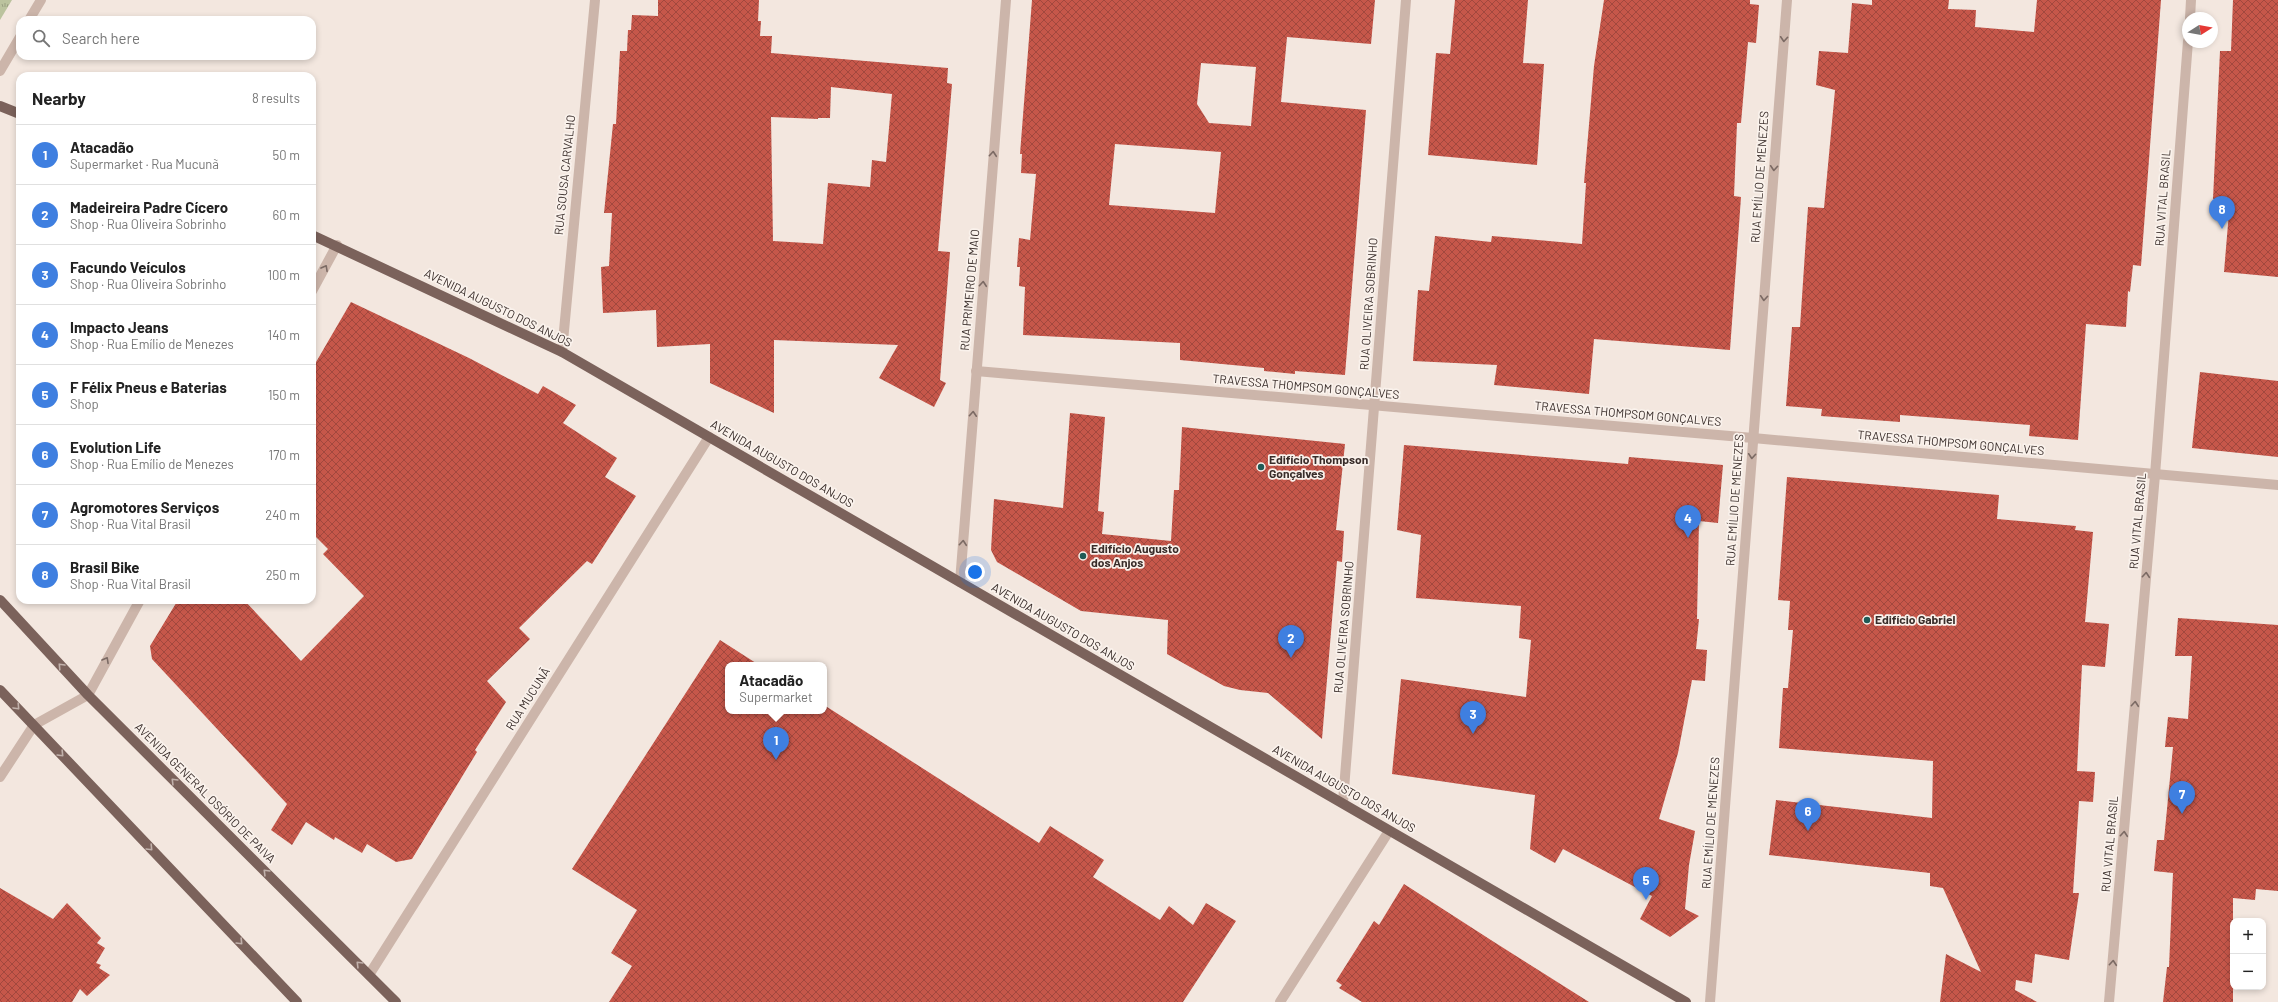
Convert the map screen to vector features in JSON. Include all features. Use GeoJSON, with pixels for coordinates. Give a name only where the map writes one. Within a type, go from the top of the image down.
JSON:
{"type":"FeatureCollection","features":[{"type":"Feature","properties":{"kind":"main road"},"geometry":{"type":"LineString","coordinates":[[0,106],[16,112]]}},
{"type":"Feature","properties":{"kind":"main road","name":"AVENIDA AUGUSTO DOS ANJOS"},"geometry":{"type":"LineString","coordinates":[[316,237],[562,352],[1343,802],[1390,831],[1686,1002]]}},
{"type":"Feature","properties":{"kind":"main road","name":"AVENIDA GENERAL OSÓRIO DE PAIVA"},"geometry":{"type":"LineString","coordinates":[[0,600],[88,695],[396,1002]]}},
{"type":"Feature","properties":{"kind":"main road"},"geometry":{"type":"LineString","coordinates":[[0,690],[297,1002]]}},
{"type":"Feature","properties":{"kind":"street"},"geometry":{"type":"LineString","coordinates":[[32,16],[41,0]]}},
{"type":"Feature","properties":{"kind":"street","name":"RUA SOUSA CARVALHO"},"geometry":{"type":"LineString","coordinates":[[562,352],[595,0]]}},
{"type":"Feature","properties":{"kind":"street","name":"RUA PRIMEIRO DE MAIO"},"geometry":{"type":"LineString","coordinates":[[960,582],[1006,0]]}},
{"type":"Feature","properties":{"kind":"street","name":"RUA OLIVEIRA SOBRINHO"},"geometry":{"type":"LineString","coordinates":[[1343,802],[1406,0]]}},
{"type":"Feature","properties":{"kind":"street","name":"RUA EMÍLIO DE MENEZES"},"geometry":{"type":"LineString","coordinates":[[1710,1002],[1787,0]]}},
{"type":"Feature","properties":{"kind":"street"},"geometry":{"type":"LineString","coordinates":[[2190,12],[2191,0]]}},
{"type":"Feature","properties":{"kind":"street"},"geometry":{"type":"LineString","coordinates":[[0,71],[16,43]]}},
{"type":"Feature","properties":{"kind":"street","name":"RUA VITAL BRASIL"},"geometry":{"type":"LineString","coordinates":[[2109,1002],[2154,475],[2187,48]]}},
{"type":"Feature","properties":{"kind":"street"},"geometry":{"type":"LineString","coordinates":[[316,284],[338,246]]}},
{"type":"Feature","properties":{"kind":"street","name":"TRAVESSA THOMPSOM GONÇALVES"},"geometry":{"type":"LineString","coordinates":[[976,371],[2278,485]]}},
{"type":"Feature","properties":{"kind":"street","name":"RUA MUCUNÃ"},"geometry":{"type":"LineString","coordinates":[[369,975],[709,437]]}},
{"type":"Feature","properties":{"kind":"street"},"geometry":{"type":"LineString","coordinates":[[0,777],[34,725],[88,695],[138,604]]}},
{"type":"Feature","properties":{"kind":"street"},"geometry":{"type":"LineString","coordinates":[[1280,1002],[1390,831]]}},
{"type":"Feature","properties":{"kind":"green space"},"geometry":{"type":"Polygon","coordinates":[[[0,0],[12,0],[0,20],[0,0]]]}},
{"type":"Feature","properties":{"kind":"building"},"geometry":{"type":"Polygon","coordinates":[[[658,0],[759,0],[758,21],[761,21],[760,36],[772,36],[771,53],[948,68],[947,83],[952,84],[938,251],[950,252],[940,380],[946,383],[934,407],[879,378],[898,345],[774,340],[774,413],[710,383],[710,344],[657,347],[656,310],[603,313],[601,267],[609,266],[612,213],[604,213],[613,124],[616,124],[620,51],[627,51],[628,30],[631,30],[632,15],[658,16],[658,0]],[[831,87],[830,118],[818,119],[771,117],[773,241],[823,244],[828,183],[870,187],[872,160],[886,162],[892,94],[831,87]]]}},
{"type":"Feature","properties":{"kind":"building"},"geometry":{"type":"Polygon","coordinates":[[[1032,0],[1375,0],[1371,44],[1287,37],[1281,102],[1366,110],[1345,375],[1295,371],[1295,374],[1264,371],[1264,368],[1180,360],[1180,343],[1023,335],[1025,287],[1019,286],[1020,267],[1017,267],[1019,238],[1030,240],[1036,174],[1021,173],[1022,154],[1020,154],[1032,0]],[[1201,63],[1197,104],[1209,123],[1251,126],[1256,67],[1201,63]],[[1115,144],[1109,205],[1215,213],[1221,152],[1115,144]]]}},
{"type":"Feature","properties":{"kind":"building"},"geometry":{"type":"Polygon","coordinates":[[[1455,0],[1528,0],[1523,63],[1544,64],[1537,165],[1428,155],[1436,53],[1450,54],[1455,0]]]}},
{"type":"Feature","properties":{"kind":"building"},"geometry":{"type":"Polygon","coordinates":[[[1604,0],[1750,0],[1750,4],[1759,5],[1756,43],[1748,42],[1741,123],[1737,123],[1734,196],[1741,197],[1730,350],[1594,339],[1589,394],[1494,385],[1497,365],[1413,361],[1418,290],[1429,291],[1435,236],[1491,242],[1492,236],[1582,244],[1586,183],[1584,183],[1594,66],[1604,0]]]}},
{"type":"Feature","properties":{"kind":"building"},"geometry":{"type":"Polygon","coordinates":[[[1872,0],[1949,0],[1948,9],[1976,10],[1975,27],[2034,32],[2037,0],[2161,0],[2141,266],[2133,265],[2130,292],[2128,291],[2126,327],[2086,324],[2078,440],[2029,436],[2030,425],[1900,415],[1900,422],[1821,416],[1822,409],[1786,406],[1792,327],[1800,327],[1808,207],[1824,208],[1835,90],[1816,85],[1819,51],[1848,53],[1852,3],[1872,5],[1872,0]]]}},
{"type":"Feature","properties":{"kind":"building"},"geometry":{"type":"Polygon","coordinates":[[[2233,0],[2278,0],[2278,277],[2224,272],[2230,200],[2213,199],[2220,51],[2231,51],[2233,0]]]}},
{"type":"Feature","properties":{"kind":"building"},"geometry":{"type":"Polygon","coordinates":[[[351,302],[469,358],[538,394],[543,386],[576,405],[563,423],[617,458],[605,477],[636,496],[592,564],[587,561],[519,628],[530,639],[487,681],[506,702],[475,750],[477,752],[412,859],[396,862],[367,844],[362,853],[335,837],[334,840],[306,822],[292,845],[271,830],[287,804],[152,659],[150,646],[176,604],[248,604],[301,661],[364,596],[323,554],[328,549],[316,537],[316,362],[351,302]]]}},
{"type":"Feature","properties":{"kind":"building"},"geometry":{"type":"Polygon","coordinates":[[[2200,372],[2278,381],[2278,457],[2192,448],[2200,372]]]}},
{"type":"Feature","properties":{"kind":"building"},"geometry":{"type":"Polygon","coordinates":[[[1070,413],[1105,417],[1098,511],[1104,512],[1102,534],[1171,541],[1174,490],[1179,490],[1182,427],[1345,444],[1336,530],[1344,531],[1342,562],[1337,561],[1322,739],[1268,693],[1240,690],[1224,686],[1167,654],[1168,620],[1081,611],[997,562],[991,550],[994,499],[1063,508],[1070,413]]]}},
{"type":"Feature","properties":{"kind":"building"},"geometry":{"type":"Polygon","coordinates":[[[1404,445],[1628,464],[1629,457],[1723,465],[1718,523],[1699,521],[1697,619],[1699,619],[1696,649],[1707,650],[1705,681],[1692,680],[1678,753],[1659,819],[1695,831],[1689,865],[1685,909],[1699,916],[1670,937],[1640,919],[1652,896],[1563,849],[1555,863],[1530,849],[1535,795],[1392,774],[1401,679],[1526,697],[1531,640],[1519,638],[1521,606],[1416,598],[1421,535],[1397,530],[1404,445]]]}},
{"type":"Feature","properties":{"kind":"building"},"geometry":{"type":"Polygon","coordinates":[[[1787,477],[1999,495],[1997,519],[2076,526],[2075,530],[2093,532],[2085,622],[2109,624],[2105,667],[2082,665],[2077,771],[2095,772],[2093,802],[2079,801],[2073,893],[2079,893],[2069,960],[2035,954],[2032,983],[2016,980],[2015,990],[2037,1002],[1940,1002],[1946,954],[1981,972],[1943,888],[1930,886],[1930,873],[1769,855],[1776,800],[1932,818],[1933,761],[1779,748],[1783,688],[1788,688],[1793,630],[1788,630],[1790,601],[1778,600],[1787,477]]]}},
{"type":"Feature","properties":{"kind":"building"},"geometry":{"type":"Polygon","coordinates":[[[2178,618],[2278,625],[2278,891],[2256,889],[2255,900],[2233,898],[2233,918],[2230,918],[2230,990],[2233,990],[2233,1002],[2163,1002],[2167,967],[2169,967],[2173,873],[2154,871],[2157,840],[2164,840],[2173,747],[2165,747],[2168,717],[2188,719],[2192,656],[2175,656],[2178,618]]]}},
{"type":"Feature","properties":{"kind":"building"},"geometry":{"type":"Polygon","coordinates":[[[720,640],[754,662],[725,662],[725,714],[827,714],[827,707],[1039,843],[1050,826],[1104,860],[1093,877],[1160,920],[1169,906],[1193,925],[1206,903],[1236,921],[1183,1002],[609,1002],[632,966],[611,953],[637,910],[572,869],[720,640]]]}},
{"type":"Feature","properties":{"kind":"building"},"geometry":{"type":"Polygon","coordinates":[[[1404,884],[1589,1002],[1362,1002],[1339,988],[1342,985],[1336,981],[1374,921],[1379,925],[1404,884]]]}},
{"type":"Feature","properties":{"kind":"building"},"geometry":{"type":"Polygon","coordinates":[[[0,888],[53,919],[67,903],[101,938],[97,943],[105,948],[96,963],[101,965],[99,968],[110,975],[87,996],[80,989],[72,1002],[0,1002],[0,888]]]}},
{"type":"Feature","properties":{"kind":"place","name":"Brasil Bike"},"geometry":{"type":"Point","coordinates":[2222,229]}},
{"type":"Feature","properties":{"kind":"place","name":"Edifício Thompson Gonçalves"},"geometry":{"type":"Point","coordinates":[1261,467]}},
{"type":"Feature","properties":{"kind":"place","name":"Impacto Jeans"},"geometry":{"type":"Point","coordinates":[1688,538]}},
{"type":"Feature","properties":{"kind":"place","name":"Edifício Augusto dos Anjos"},"geometry":{"type":"Point","coordinates":[1083,556]}},
{"type":"Feature","properties":{"kind":"place","name":"Edifício Gabriel"},"geometry":{"type":"Point","coordinates":[1867,620]}},
{"type":"Feature","properties":{"kind":"place","name":"Madeireira Padre Cícero"},"geometry":{"type":"Point","coordinates":[1291,658]}},
{"type":"Feature","properties":{"kind":"place","name":"Facundo Veículos"},"geometry":{"type":"Point","coordinates":[1473,734]}},
{"type":"Feature","properties":{"kind":"place","name":"Atacadão"},"geometry":{"type":"Point","coordinates":[776,760]}},
{"type":"Feature","properties":{"kind":"place","name":"Agromotores Serviços"},"geometry":{"type":"Point","coordinates":[2182,814]}},
{"type":"Feature","properties":{"kind":"place","name":"Evolution Life"},"geometry":{"type":"Point","coordinates":[1808,831]}},
{"type":"Feature","properties":{"kind":"place","name":"F Félix Pneus e Baterias"},"geometry":{"type":"Point","coordinates":[1646,900]}}]}
